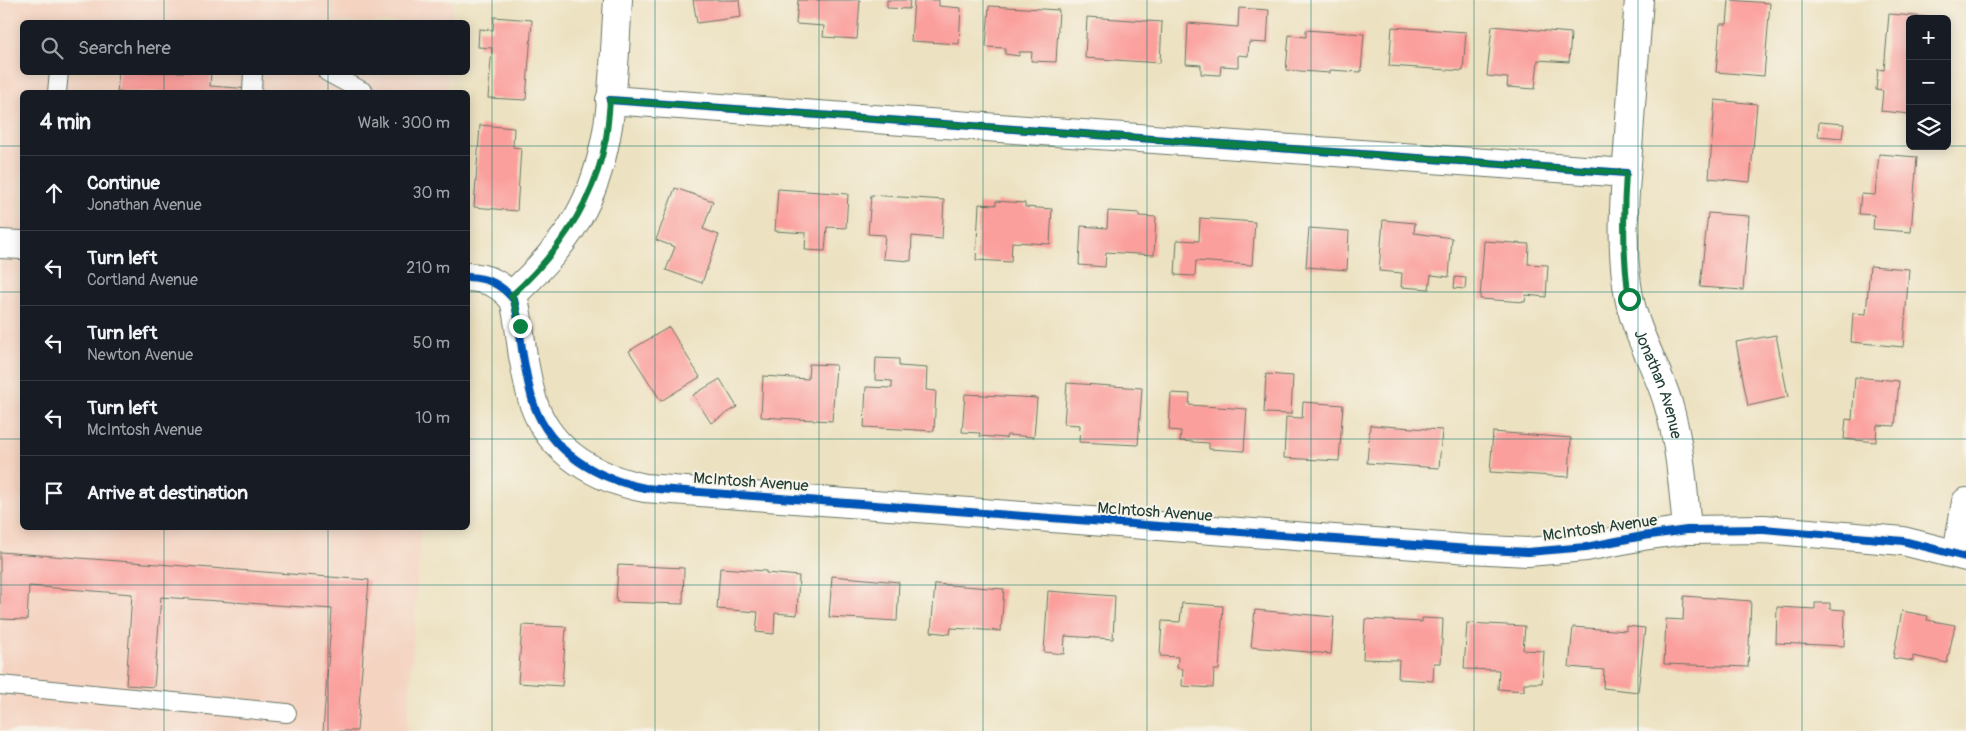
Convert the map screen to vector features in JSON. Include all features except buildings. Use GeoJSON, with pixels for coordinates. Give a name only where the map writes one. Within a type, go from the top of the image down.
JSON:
{"type":"FeatureCollection","features":[{"type":"Feature","properties":{"kind":"street"},"geometry":{"type":"LineString","coordinates":[[470,277],[497,283],[511,296],[527,281],[569,232],[583,208],[595,178],[606,140],[618,0]]}},
{"type":"Feature","properties":{"kind":"street","name":"Jonathan Avenue"},"geometry":{"type":"LineString","coordinates":[[1638,0],[1626,173],[1624,268],[1629,299],[1643,343],[1667,399],[1676,432],[1682,467],[1687,530]]}},
{"type":"Feature","properties":{"kind":"street"},"geometry":{"type":"LineString","coordinates":[[610,100],[1626,173]]}},
{"type":"Feature","properties":{"kind":"street"},"geometry":{"type":"LineString","coordinates":[[0,244],[20,245]]}},
{"type":"Feature","properties":{"kind":"street","name":"McIntosh Avenue"},"geometry":{"type":"LineString","coordinates":[[511,296],[517,311],[523,356],[534,405],[552,438],[565,452],[584,466],[624,484],[638,487],[1528,552],[1586,547],[1687,530],[1764,529],[1874,537],[1903,541],[1961,556]]}},
{"type":"Feature","properties":{"kind":"street"},"geometry":{"type":"LineString","coordinates":[[1961,556],[1966,502]]}},
{"type":"Feature","properties":{"kind":"lane"},"geometry":{"type":"LineString","coordinates":[[57,90],[59,75]]}},
{"type":"Feature","properties":{"kind":"lane"},"geometry":{"type":"LineString","coordinates":[[252,90],[253,75]]}},
{"type":"Feature","properties":{"kind":"lane"},"geometry":{"type":"LineString","coordinates":[[333,75],[360,90]]}},
{"type":"Feature","properties":{"kind":"lane"},"geometry":{"type":"LineString","coordinates":[[0,685],[286,713]]}},
{"type":"Feature","properties":{"kind":"shaded area"},"geometry":{"type":"Polygon","coordinates":[[[0,0],[453,0],[451,20],[20,20],[20,75],[448,75],[447,90],[20,90],[20,530],[421,530],[407,731],[0,731],[0,0]]]}},
{"type":"Feature","properties":{"kind":"cycle path"},"geometry":{"type":"LineString","coordinates":[[610,100],[1626,173]]}},
{"type":"Feature","properties":{"kind":"cycle path"},"geometry":{"type":"LineString","coordinates":[[470,277],[494,283],[514,300],[532,399],[542,422],[552,437],[564,450],[594,470],[610,478],[645,488],[1469,549],[1528,552],[1586,547],[1687,530],[1764,529],[1903,541],[1966,557]]}},
{"type":"Feature","properties":{"kind":"route"},"geometry":{"type":"LineString","coordinates":[[520,326],[514,300],[511,296],[527,281],[569,232],[583,208],[595,178],[606,140],[610,100],[1626,173],[1624,268],[1629,299]]}}]}
